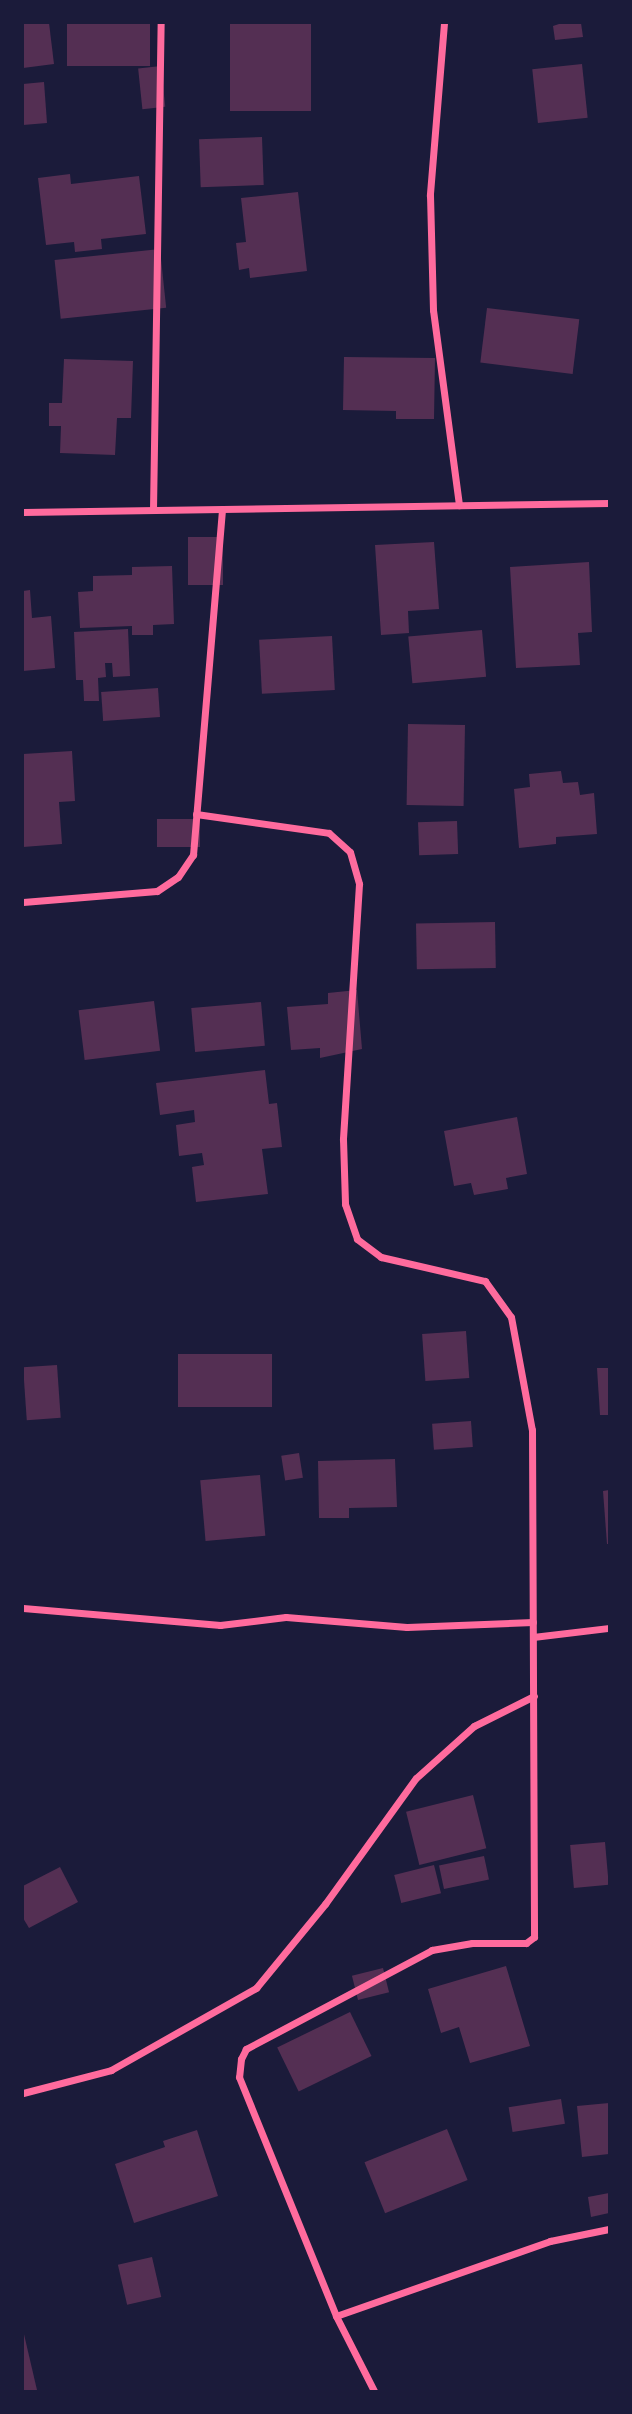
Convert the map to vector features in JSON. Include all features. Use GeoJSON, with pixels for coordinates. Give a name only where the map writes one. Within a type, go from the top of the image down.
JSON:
{"type":"FeatureCollection","features":[{"type":"Feature","properties":{"kind":"street"},"geometry":{"type":"LineString","coordinates":[[153,510],[161,23]]}},
{"type":"Feature","properties":{"kind":"street"},"geometry":{"type":"LineString","coordinates":[[444,23],[430,195],[433,310],[459,505]]}},
{"type":"Feature","properties":{"kind":"street"},"geometry":{"type":"LineString","coordinates":[[23,512],[609,503]]}},
{"type":"Feature","properties":{"kind":"street"},"geometry":{"type":"LineString","coordinates":[[23,902],[158,891],[178,877],[193,855],[222,509]]}},
{"type":"Feature","properties":{"kind":"street"},"geometry":{"type":"LineString","coordinates":[[197,814],[329,834],[350,852],[359,884],[342,1139],[345,1204],[357,1239],[381,1257],[485,1281],[511,1317],[531,1430],[534,1937],[526,1942],[472,1943],[432,1950],[246,2049],[241,2059],[239,2077],[335,2315],[374,2391]]}},
{"type":"Feature","properties":{"kind":"street"},"geometry":{"type":"LineString","coordinates":[[23,1608],[220,1625],[286,1617],[407,1627],[533,1622]]}},
{"type":"Feature","properties":{"kind":"street"},"geometry":{"type":"LineString","coordinates":[[533,1637],[609,1628]]}},
{"type":"Feature","properties":{"kind":"street"},"geometry":{"type":"LineString","coordinates":[[23,2093],[111,2070],[256,1988],[325,1904],[416,1778],[474,1726],[534,1696]]}},
{"type":"Feature","properties":{"kind":"street"},"geometry":{"type":"LineString","coordinates":[[335,2315],[550,2241],[609,2229]]}},
{"type":"Feature","properties":{"kind":"building"},"geometry":{"type":"Polygon","coordinates":[[[23,23],[49,23],[54,64],[23,68],[23,23]]]}},
{"type":"Feature","properties":{"kind":"building"},"geometry":{"type":"Polygon","coordinates":[[[67,23],[150,23],[150,66],[67,66],[67,23]]]}},
{"type":"Feature","properties":{"kind":"building"},"geometry":{"type":"Polygon","coordinates":[[[230,23],[311,23],[311,111],[230,111],[230,23]]]}},
{"type":"Feature","properties":{"kind":"building"},"geometry":{"type":"Polygon","coordinates":[[[581,23],[583,37],[555,40],[553,26],[581,23]]]}},
{"type":"Feature","properties":{"kind":"building"},"geometry":{"type":"Polygon","coordinates":[[[582,64],[588,118],[538,123],[532,69],[582,64]]]}},
{"type":"Feature","properties":{"kind":"building"},"geometry":{"type":"Polygon","coordinates":[[[161,66],[165,107],[142,109],[138,68],[161,66]]]}},
{"type":"Feature","properties":{"kind":"building"},"geometry":{"type":"Polygon","coordinates":[[[44,82],[47,123],[23,125],[23,84],[44,82]]]}},
{"type":"Feature","properties":{"kind":"building"},"geometry":{"type":"Polygon","coordinates":[[[262,137],[264,185],[201,187],[199,139],[262,137]]]}},
{"type":"Feature","properties":{"kind":"building"},"geometry":{"type":"Polygon","coordinates":[[[70,174],[71,184],[139,176],[146,234],[101,239],[102,249],[75,252],[74,242],[46,245],[38,178],[70,174]]]}},
{"type":"Feature","properties":{"kind":"building"},"geometry":{"type":"Polygon","coordinates":[[[298,192],[307,271],[250,278],[249,268],[239,270],[236,243],[246,242],[241,198],[298,192]]]}},
{"type":"Feature","properties":{"kind":"building"},"geometry":{"type":"Polygon","coordinates":[[[160,249],[166,308],[61,319],[55,260],[160,249]]]}},
{"type":"Feature","properties":{"kind":"building"},"geometry":{"type":"Polygon","coordinates":[[[487,308],[579,319],[573,374],[480,363],[487,308]]]}},
{"type":"Feature","properties":{"kind":"building"},"geometry":{"type":"Polygon","coordinates":[[[344,357],[435,358],[434,419],[396,419],[396,411],[343,410],[344,357]]]}},
{"type":"Feature","properties":{"kind":"building"},"geometry":{"type":"Polygon","coordinates":[[[64,359],[133,361],[131,418],[117,418],[115,455],[60,453],[61,426],[49,426],[49,403],[62,403],[64,359]]]}},
{"type":"Feature","properties":{"kind":"building"},"geometry":{"type":"Polygon","coordinates":[[[188,537],[223,537],[223,585],[188,585],[188,537]]]}},
{"type":"Feature","properties":{"kind":"building"},"geometry":{"type":"Polygon","coordinates":[[[434,542],[439,609],[408,611],[409,633],[381,635],[375,545],[434,542]]]}},
{"type":"Feature","properties":{"kind":"building"},"geometry":{"type":"Polygon","coordinates":[[[589,562],[592,632],[578,633],[580,665],[516,668],[510,567],[589,562]]]}},
{"type":"Feature","properties":{"kind":"building"},"geometry":{"type":"Polygon","coordinates":[[[172,566],[174,624],[153,625],[153,635],[132,635],[132,626],[80,628],[78,592],[93,591],[93,576],[132,575],[132,567],[172,566]]]}},
{"type":"Feature","properties":{"kind":"building"},"geometry":{"type":"Polygon","coordinates":[[[30,590],[32,618],[51,616],[55,668],[23,671],[23,591],[30,590]]]}},
{"type":"Feature","properties":{"kind":"building"},"geometry":{"type":"Polygon","coordinates":[[[128,629],[130,676],[113,677],[112,663],[105,663],[106,677],[98,678],[99,701],[84,701],[83,680],[76,680],[74,632],[128,629]]]}},
{"type":"Feature","properties":{"kind":"building"},"geometry":{"type":"Polygon","coordinates":[[[482,630],[486,677],[412,683],[408,636],[482,630]]]}},
{"type":"Feature","properties":{"kind":"building"},"geometry":{"type":"Polygon","coordinates":[[[332,636],[335,690],[262,694],[259,640],[332,636]]]}},
{"type":"Feature","properties":{"kind":"building"},"geometry":{"type":"Polygon","coordinates":[[[158,688],[160,717],[103,721],[101,692],[158,688]]]}},
{"type":"Feature","properties":{"kind":"building"},"geometry":{"type":"Polygon","coordinates":[[[408,724],[465,725],[464,806],[407,805],[408,724]]]}},
{"type":"Feature","properties":{"kind":"building"},"geometry":{"type":"Polygon","coordinates":[[[72,751],[75,801],[59,802],[62,844],[23,847],[23,754],[72,751]]]}},
{"type":"Feature","properties":{"kind":"building"},"geometry":{"type":"Polygon","coordinates":[[[561,771],[563,783],[578,782],[580,795],[594,793],[597,834],[556,837],[556,844],[519,848],[514,789],[530,787],[529,774],[561,771]]]}},
{"type":"Feature","properties":{"kind":"building"},"geometry":{"type":"Polygon","coordinates":[[[157,819],[200,819],[200,847],[157,847],[157,819]]]}},
{"type":"Feature","properties":{"kind":"building"},"geometry":{"type":"Polygon","coordinates":[[[457,821],[458,854],[419,855],[418,822],[457,821]]]}},
{"type":"Feature","properties":{"kind":"building"},"geometry":{"type":"Polygon","coordinates":[[[495,922],[496,968],[417,969],[416,923],[495,922]]]}},
{"type":"Feature","properties":{"kind":"building"},"geometry":{"type":"Polygon","coordinates":[[[357,990],[362,1049],[320,1058],[320,1048],[291,1050],[287,1007],[328,1004],[328,993],[357,990]]]}},
{"type":"Feature","properties":{"kind":"building"},"geometry":{"type":"Polygon","coordinates":[[[154,1001],[160,1051],[85,1060],[79,1010],[154,1001]]]}},
{"type":"Feature","properties":{"kind":"building"},"geometry":{"type":"Polygon","coordinates":[[[261,1002],[265,1046],[195,1052],[191,1008],[261,1002]]]}},
{"type":"Feature","properties":{"kind":"building"},"geometry":{"type":"Polygon","coordinates":[[[265,1070],[269,1104],[277,1103],[282,1147],[262,1149],[268,1194],[196,1202],[192,1167],[204,1165],[202,1153],[179,1156],[176,1125],[195,1122],[194,1110],[160,1115],[156,1083],[265,1070]]]}},
{"type":"Feature","properties":{"kind":"building"},"geometry":{"type":"Polygon","coordinates":[[[517,1117],[527,1174],[506,1178],[508,1189],[474,1195],[471,1183],[454,1186],[444,1131],[517,1117]]]}},
{"type":"Feature","properties":{"kind":"building"},"geometry":{"type":"Polygon","coordinates":[[[466,1331],[469,1378],[425,1381],[422,1334],[466,1331]]]}},
{"type":"Feature","properties":{"kind":"building"},"geometry":{"type":"Polygon","coordinates":[[[178,1354],[272,1354],[272,1407],[178,1407],[178,1354]]]}},
{"type":"Feature","properties":{"kind":"building"},"geometry":{"type":"Polygon","coordinates":[[[57,1365],[61,1418],[27,1420],[23,1367],[57,1365]]]}},
{"type":"Feature","properties":{"kind":"building"},"geometry":{"type":"Polygon","coordinates":[[[597,1368],[609,1368],[609,1415],[600,1415],[597,1368]]]}},
{"type":"Feature","properties":{"kind":"building"},"geometry":{"type":"Polygon","coordinates":[[[471,1421],[473,1447],[434,1450],[432,1424],[471,1421]]]}},
{"type":"Feature","properties":{"kind":"building"},"geometry":{"type":"Polygon","coordinates":[[[299,1453],[303,1478],[285,1481],[281,1456],[299,1453]]]}},
{"type":"Feature","properties":{"kind":"building"},"geometry":{"type":"Polygon","coordinates":[[[395,1459],[397,1507],[349,1508],[349,1518],[319,1518],[318,1461],[395,1459]]]}},
{"type":"Feature","properties":{"kind":"building"},"geometry":{"type":"Polygon","coordinates":[[[260,1475],[265,1536],[206,1541],[200,1480],[260,1475]]]}},
{"type":"Feature","properties":{"kind":"building"},"geometry":{"type":"Polygon","coordinates":[[[609,1490],[609,1544],[607,1544],[603,1491],[609,1490]]]}},
{"type":"Feature","properties":{"kind":"building"},"geometry":{"type":"Polygon","coordinates":[[[473,1795],[486,1848],[419,1865],[406,1812],[473,1795]]]}},
{"type":"Feature","properties":{"kind":"building"},"geometry":{"type":"Polygon","coordinates":[[[605,1842],[609,1885],[574,1888],[570,1845],[605,1842]]]}},
{"type":"Feature","properties":{"kind":"building"},"geometry":{"type":"Polygon","coordinates":[[[484,1856],[489,1879],[444,1889],[439,1866],[484,1856]]]}},
{"type":"Feature","properties":{"kind":"building"},"geometry":{"type":"Polygon","coordinates":[[[434,1865],[441,1893],[401,1903],[394,1875],[434,1865]]]}},
{"type":"Feature","properties":{"kind":"building"},"geometry":{"type":"Polygon","coordinates":[[[60,1867],[78,1902],[29,1928],[23,1918],[23,1886],[60,1867]]]}},
{"type":"Feature","properties":{"kind":"building"},"geometry":{"type":"Polygon","coordinates":[[[506,1966],[530,2046],[470,2063],[459,2027],[441,2033],[428,1989],[506,1966]]]}},
{"type":"Feature","properties":{"kind":"building"},"geometry":{"type":"Polygon","coordinates":[[[383,1968],[389,1992],[358,2000],[352,1976],[383,1968]]]}},
{"type":"Feature","properties":{"kind":"building"},"geometry":{"type":"Polygon","coordinates":[[[350,2012],[371,2056],[299,2092],[277,2048],[350,2012]]]}},
{"type":"Feature","properties":{"kind":"building"},"geometry":{"type":"Polygon","coordinates":[[[561,2099],[565,2124],[513,2132],[509,2107],[561,2099]]]}},
{"type":"Feature","properties":{"kind":"building"},"geometry":{"type":"Polygon","coordinates":[[[609,2103],[609,2154],[582,2157],[577,2106],[609,2103]]]}},
{"type":"Feature","properties":{"kind":"building"},"geometry":{"type":"Polygon","coordinates":[[[447,2129],[468,2180],[385,2213],[364,2162],[447,2129]]]}},
{"type":"Feature","properties":{"kind":"building"},"geometry":{"type":"Polygon","coordinates":[[[197,2130],[218,2196],[134,2223],[115,2164],[165,2147],[163,2141],[197,2130]]]}},
{"type":"Feature","properties":{"kind":"building"},"geometry":{"type":"Polygon","coordinates":[[[609,2193],[609,2213],[591,2217],[588,2197],[609,2193]]]}},
{"type":"Feature","properties":{"kind":"building"},"geometry":{"type":"Polygon","coordinates":[[[152,2257],[161,2297],[127,2305],[118,2265],[152,2257]]]}},
{"type":"Feature","properties":{"kind":"building"},"geometry":{"type":"Polygon","coordinates":[[[23,2330],[37,2390],[23,2391],[23,2330]]]}}]}
